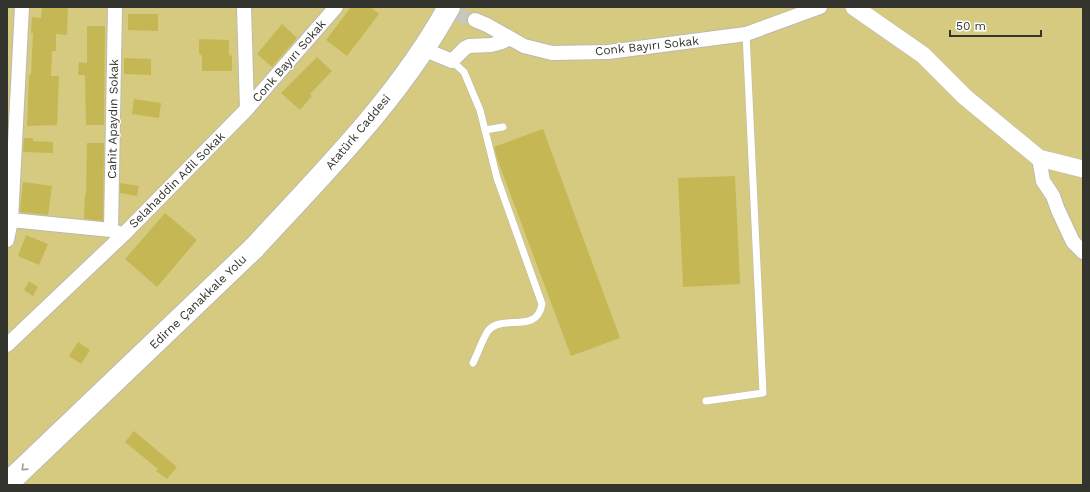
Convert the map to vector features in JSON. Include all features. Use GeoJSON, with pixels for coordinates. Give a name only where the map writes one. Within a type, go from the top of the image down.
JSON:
{"type":"FeatureCollection","features":[{"type":"Feature","properties":{"kind":"main road","name":"Atatürk Caddesi"},"geometry":{"type":"LineString","coordinates":[[254,248],[370,120],[401,81],[449,7]]}},
{"type":"Feature","properties":{"kind":"main road","name":"Edirne Çanakkale Yolu"},"geometry":{"type":"LineString","coordinates":[[7,484],[254,248]]}},
{"type":"Feature","properties":{"kind":"main road","name":"Edirne Çanakkale Yolu"},"geometry":{"type":"LineString","coordinates":[[26,485],[89,424],[254,248]]}},
{"type":"Feature","properties":{"kind":"street"},"geometry":{"type":"LineString","coordinates":[[7,240],[9,219],[13,64],[22,7]]}},
{"type":"Feature","properties":{"kind":"street","name":"Cahit Apaydın Sokak"},"geometry":{"type":"LineString","coordinates":[[115,7],[117,233]]}},
{"type":"Feature","properties":{"kind":"street","name":"Conk Bayırı Sokak"},"geometry":{"type":"LineString","coordinates":[[244,7],[246,109]]}},
{"type":"Feature","properties":{"kind":"street","name":"Conk Bayırı Sokak"},"geometry":{"type":"LineString","coordinates":[[246,109],[336,7]]}},
{"type":"Feature","properties":{"kind":"street","name":"Conk Bayırı Sokak"},"geometry":{"type":"LineString","coordinates":[[475,20],[487,25],[524,46],[552,53],[608,52],[746,34],[820,7]]}},
{"type":"Feature","properties":{"kind":"street"},"geometry":{"type":"LineString","coordinates":[[854,7],[923,55],[965,97],[1040,158],[1083,169]]}},
{"type":"Feature","properties":{"kind":"street"},"geometry":{"type":"LineString","coordinates":[[423,49],[452,61],[469,46],[491,45],[510,38]]}},
{"type":"Feature","properties":{"kind":"street","name":"Selahaddin Adil Sokak"},"geometry":{"type":"LineString","coordinates":[[9,219],[117,233],[246,109]]}},
{"type":"Feature","properties":{"kind":"street"},"geometry":{"type":"LineString","coordinates":[[1040,158],[1043,181],[1053,196],[1073,242],[1083,252]]}},
{"type":"Feature","properties":{"kind":"street"},"geometry":{"type":"LineString","coordinates":[[7,345],[117,233]]}},
{"type":"Feature","properties":{"kind":"lane"},"geometry":{"type":"LineString","coordinates":[[706,401],[763,393],[746,34]]}},
{"type":"Feature","properties":{"kind":"lane"},"geometry":{"type":"LineString","coordinates":[[452,61],[464,72],[480,110],[497,178],[542,304],[540,313],[532,320],[500,324],[488,331],[473,363]]}},
{"type":"Feature","properties":{"kind":"lane"},"geometry":{"type":"LineString","coordinates":[[485,130],[503,127]]}},
{"type":"Feature","properties":{"kind":"shaded area"},"geometry":{"type":"Polygon","coordinates":[[[7,7],[1083,7],[1083,485],[7,485],[7,7]]]}},
{"type":"Feature","properties":{"kind":"building"},"geometry":{"type":"Polygon","coordinates":[[[42,7],[68,7],[67,35],[56,34],[56,51],[52,51],[51,76],[59,76],[57,125],[27,126],[29,75],[31,75],[33,33],[31,33],[32,17],[41,18],[42,7]]]}},
{"type":"Feature","properties":{"kind":"building"},"geometry":{"type":"Polygon","coordinates":[[[351,7],[370,7],[379,14],[347,56],[326,40],[351,7]]]}},
{"type":"Feature","properties":{"kind":"building"},"geometry":{"type":"Polygon","coordinates":[[[128,14],[158,14],[158,31],[128,30],[128,14]]]}},
{"type":"Feature","properties":{"kind":"building"},"geometry":{"type":"Polygon","coordinates":[[[282,24],[297,38],[272,67],[257,54],[282,24]]]}},
{"type":"Feature","properties":{"kind":"building"},"geometry":{"type":"Polygon","coordinates":[[[87,26],[105,26],[104,125],[86,125],[85,75],[78,75],[79,62],[87,63],[87,26]]]}},
{"type":"Feature","properties":{"kind":"building"},"geometry":{"type":"Polygon","coordinates":[[[199,39],[229,40],[229,56],[232,55],[232,71],[202,71],[202,56],[199,53],[199,39]]]}},
{"type":"Feature","properties":{"kind":"building"},"geometry":{"type":"Polygon","coordinates":[[[317,57],[332,71],[310,94],[312,96],[300,110],[281,93],[317,57]]]}},
{"type":"Feature","properties":{"kind":"building"},"geometry":{"type":"Polygon","coordinates":[[[124,58],[151,59],[151,75],[124,74],[124,58]]]}},
{"type":"Feature","properties":{"kind":"building"},"geometry":{"type":"Polygon","coordinates":[[[134,99],[161,103],[159,118],[132,114],[134,99]]]}},
{"type":"Feature","properties":{"kind":"building"},"geometry":{"type":"Polygon","coordinates":[[[543,129],[620,338],[571,356],[494,147],[543,129]]]}},
{"type":"Feature","properties":{"kind":"building"},"geometry":{"type":"Polygon","coordinates":[[[24,138],[33,138],[33,141],[53,142],[53,153],[23,152],[24,138]]]}},
{"type":"Feature","properties":{"kind":"building"},"geometry":{"type":"Polygon","coordinates":[[[87,143],[104,143],[103,221],[84,219],[87,143]]]}},
{"type":"Feature","properties":{"kind":"building"},"geometry":{"type":"Polygon","coordinates":[[[735,176],[740,284],[683,287],[678,178],[735,176]]]}},
{"type":"Feature","properties":{"kind":"building"},"geometry":{"type":"Polygon","coordinates":[[[23,182],[52,186],[48,215],[20,212],[23,182]]]}},
{"type":"Feature","properties":{"kind":"building"},"geometry":{"type":"Polygon","coordinates":[[[120,183],[139,186],[137,196],[120,193],[120,183]]]}},
{"type":"Feature","properties":{"kind":"building"},"geometry":{"type":"Polygon","coordinates":[[[165,213],[197,240],[157,287],[125,259],[165,213]]]}},
{"type":"Feature","properties":{"kind":"building"},"geometry":{"type":"Polygon","coordinates":[[[26,235],[48,244],[39,265],[18,256],[26,235]]]}},
{"type":"Feature","properties":{"kind":"building"},"geometry":{"type":"Polygon","coordinates":[[[29,281],[38,287],[33,296],[24,290],[29,281]]]}},
{"type":"Feature","properties":{"kind":"building"},"geometry":{"type":"Polygon","coordinates":[[[78,342],[90,350],[81,364],[69,356],[78,342]]]}},
{"type":"Feature","properties":{"kind":"building"},"geometry":{"type":"Polygon","coordinates":[[[134,431],[177,467],[167,479],[156,471],[158,469],[125,442],[134,431]]]}},
{"type":"Feature","properties":{"kind":"tunnel"},"geometry":{"type":"LineString","coordinates":[[435,7],[475,20]]}}]}
